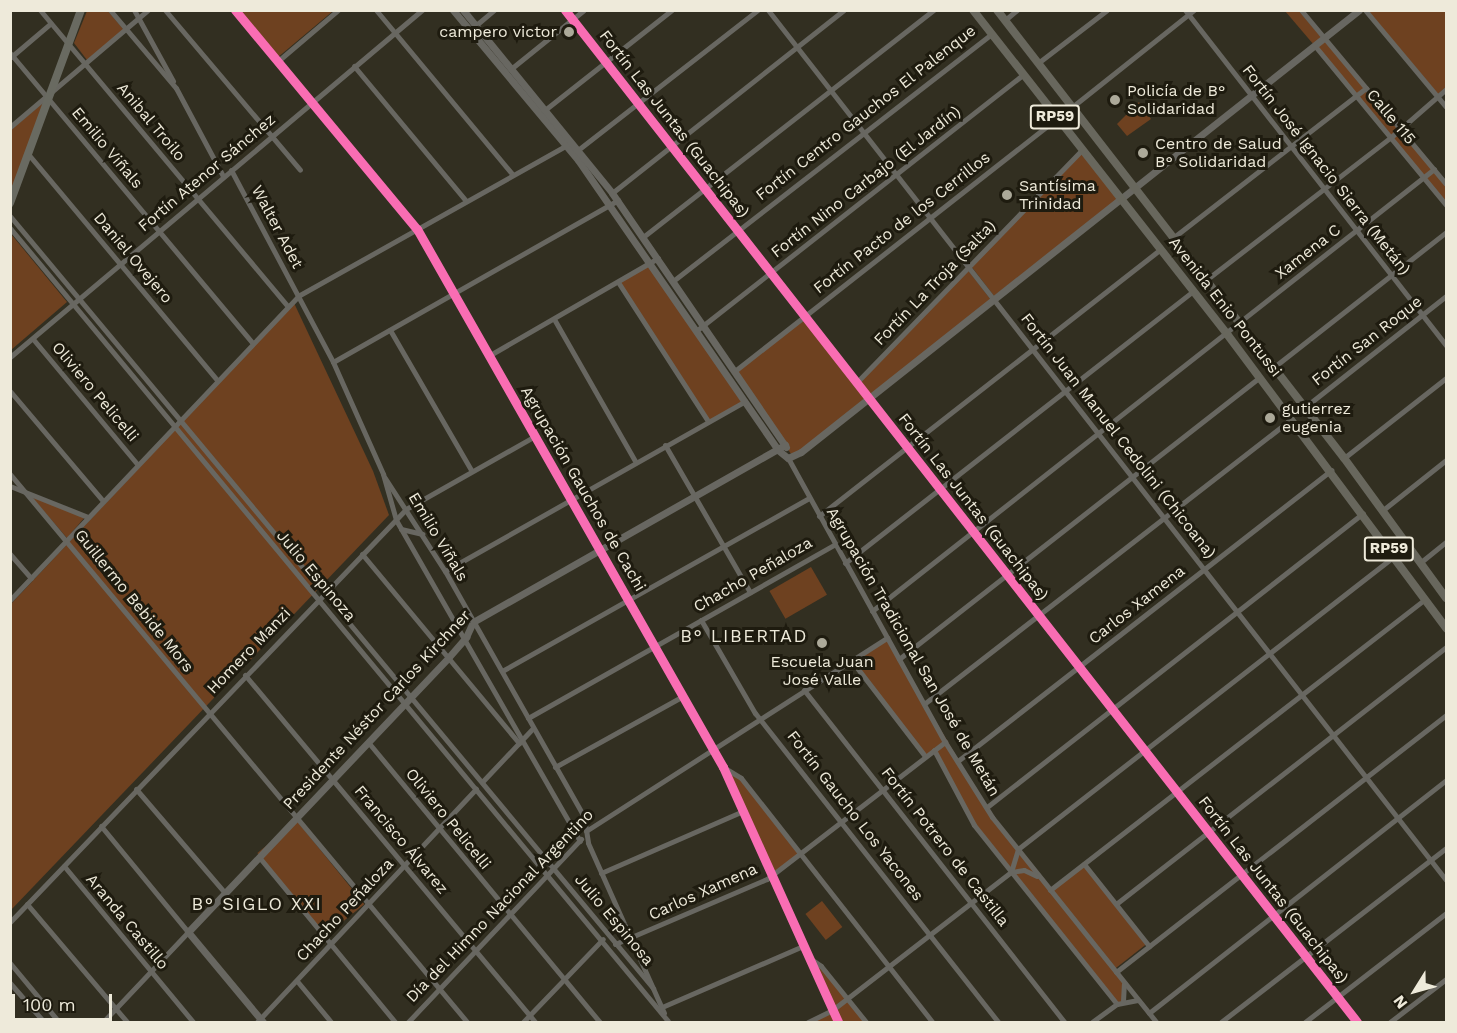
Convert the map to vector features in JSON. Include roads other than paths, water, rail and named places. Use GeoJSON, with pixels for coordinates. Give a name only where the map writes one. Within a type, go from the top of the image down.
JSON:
{"type":"FeatureCollection","features":[{"type":"Feature","properties":{"kind":"main road"},"geometry":{"type":"LineString","coordinates":[[10,203],[81,10]]}},
{"type":"Feature","properties":{"kind":"main road","name":"Avenida Enio Pontussi"},"geometry":{"type":"LineString","coordinates":[[972,10],[1260,377],[1446,628]]}},
{"type":"Feature","properties":{"kind":"main road","name":"Avenida Enio Pontussi"},"geometry":{"type":"LineString","coordinates":[[997,10],[1305,407],[1446,597]]}},
{"type":"Feature","properties":{"kind":"street","name":"Anibal Troilo"},"geometry":{"type":"LineString","coordinates":[[40,10],[287,305]]}},
{"type":"Feature","properties":{"kind":"street"},"geometry":{"type":"LineString","coordinates":[[110,10],[176,88]]}},
{"type":"Feature","properties":{"kind":"street"},"geometry":{"type":"LineString","coordinates":[[134,10],[224,176]]}},
{"type":"Feature","properties":{"kind":"street"},"geometry":{"type":"LineString","coordinates":[[53,89],[148,10]]}},
{"type":"Feature","properties":{"kind":"street"},"geometry":{"type":"LineString","coordinates":[[165,10],[300,170]]}},
{"type":"Feature","properties":{"kind":"street","name":"Agrupación Gauchos de Cachi"},"geometry":{"type":"LineString","coordinates":[[235,10],[417,229],[723,767],[774,875],[838,1023]]}},
{"type":"Feature","properties":{"kind":"street"},"geometry":{"type":"LineString","coordinates":[[278,61],[338,10]]}},
{"type":"Feature","properties":{"kind":"street"},"geometry":{"type":"LineString","coordinates":[[376,10],[513,175]]}},
{"type":"Feature","properties":{"kind":"street","name":"Fortín Atenor Sánchez"},"geometry":{"type":"LineString","coordinates":[[10,357],[422,10]]}},
{"type":"Feature","properties":{"kind":"street","name":"Agrupación Tradicional San José de Metán"},"geometry":{"type":"LineString","coordinates":[[453,10],[512,68],[546,109],[576,151],[618,200],[736,370],[785,445],[788,458],[809,498],[945,742],[959,760],[987,807],[1018,849],[1156,1023]]}},
{"type":"Feature","properties":{"kind":"street","name":"Agrupación Tradicional San José de Metán"},"geometry":{"type":"LineString","coordinates":[[463,10],[473,28],[570,143]]}},
{"type":"Feature","properties":{"kind":"street"},"geometry":{"type":"LineString","coordinates":[[473,28],[494,10]]}},
{"type":"Feature","properties":{"kind":"street","name":"Fortín Las Juntas (Guachipas)"},"geometry":{"type":"LineString","coordinates":[[565,10],[1357,1023]]}},
{"type":"Feature","properties":{"kind":"street"},"geometry":{"type":"LineString","coordinates":[[512,68],[584,10]]}},
{"type":"Feature","properties":{"kind":"street"},"geometry":{"type":"LineString","coordinates":[[546,109],[672,10]]}},
{"type":"Feature","properties":{"kind":"street"},"geometry":{"type":"LineString","coordinates":[[576,151],[758,10]]}},
{"type":"Feature","properties":{"kind":"street","name":"Fortín Juan Manuel Cedolini (Chicoana)"},"geometry":{"type":"LineString","coordinates":[[768,10],[1446,880]]}},
{"type":"Feature","properties":{"kind":"street"},"geometry":{"type":"LineString","coordinates":[[612,193],[844,10]]}},
{"type":"Feature","properties":{"kind":"street"},"geometry":{"type":"LineString","coordinates":[[643,237],[933,10]]}},
{"type":"Feature","properties":{"kind":"street"},"geometry":{"type":"LineString","coordinates":[[1005,20],[1017,10]]}},
{"type":"Feature","properties":{"kind":"street"},"geometry":{"type":"LineString","coordinates":[[1038,63],[1107,10]]}},
{"type":"Feature","properties":{"kind":"street"},"geometry":{"type":"LineString","coordinates":[[1301,10],[1446,184]]}},
{"type":"Feature","properties":{"kind":"street"},"geometry":{"type":"LineString","coordinates":[[788,458],[994,300],[1359,10]]}},
{"type":"Feature","properties":{"kind":"street"},"geometry":{"type":"LineString","coordinates":[[1365,10],[1446,107]]}},
{"type":"Feature","properties":{"kind":"street"},"geometry":{"type":"LineString","coordinates":[[1072,107],[1189,12]]}},
{"type":"Feature","properties":{"kind":"street","name":"Fortín José Ignacio Sierra (Metán)"},"geometry":{"type":"LineString","coordinates":[[1189,12],[1252,97],[1446,345]]}},
{"type":"Feature","properties":{"kind":"street"},"geometry":{"type":"LineString","coordinates":[[11,55],[51,23]]}},
{"type":"Feature","properties":{"kind":"street","name":"Fortín Centro Gauchos El Palenque"},"geometry":{"type":"LineString","coordinates":[[673,281],[991,33]]}},
{"type":"Feature","properties":{"kind":"street","name":"Calle 115"},"geometry":{"type":"LineString","coordinates":[[1315,46],[1446,205]]}},
{"type":"Feature","properties":{"kind":"street","name":"Emilio Viñals"},"geometry":{"type":"LineString","coordinates":[[11,55],[252,342]]}},
{"type":"Feature","properties":{"kind":"street"},"geometry":{"type":"LineString","coordinates":[[354,66],[466,201]]}},
{"type":"Feature","properties":{"kind":"street","name":"Fortín Nino Carbajo (El Jardín)"},"geometry":{"type":"LineString","coordinates":[[696,331],[897,176],[1023,75]]}},
{"type":"Feature","properties":{"kind":"street"},"geometry":{"type":"LineString","coordinates":[[1174,237],[1366,88]]}},
{"type":"Feature","properties":{"kind":"street"},"geometry":{"type":"LineString","coordinates":[[1206,280],[1390,138],[1446,89]]}},
{"type":"Feature","properties":{"kind":"street"},"geometry":{"type":"LineString","coordinates":[[10,127],[47,99]]}},
{"type":"Feature","properties":{"kind":"street","name":"Fortín Pacto de los Cerrillos"},"geometry":{"type":"LineString","coordinates":[[736,370],[1057,118]]}},
{"type":"Feature","properties":{"kind":"street"},"geometry":{"type":"LineString","coordinates":[[10,600],[179,418],[298,296],[570,143]]}},
{"type":"Feature","properties":{"kind":"street","name":"Fortín La Troja (Salta)"},"geometry":{"type":"LineString","coordinates":[[857,382],[1082,150]]}},
{"type":"Feature","properties":{"kind":"street","name":"Agrupación Tradicional San José de Metán"},"geometry":{"type":"LineString","coordinates":[[576,151],[609,206],[778,450],[788,458]]}},
{"type":"Feature","properties":{"kind":"street","name":"Daniel Ovejero"},"geometry":{"type":"LineString","coordinates":[[29,155],[217,380]]}},
{"type":"Feature","properties":{"kind":"street","name":"Walter Adet"},"geometry":{"type":"LineString","coordinates":[[231,170],[333,362],[383,474]]}},
{"type":"Feature","properties":{"kind":"street","name":"Xamena C"},"geometry":{"type":"LineString","coordinates":[[872,611],[1434,170]]}},
{"type":"Feature","properties":{"kind":"street"},"geometry":{"type":"LineString","coordinates":[[333,362],[618,200]]}},
{"type":"Feature","properties":{"kind":"street","name":"Julio Espinoza"},"geometry":{"type":"LineString","coordinates":[[10,216],[553,868]]}},
{"type":"Feature","properties":{"kind":"street","name":"Julio Espinoza"},"geometry":{"type":"LineString","coordinates":[[10,228],[602,940]]}},
{"type":"Feature","properties":{"kind":"street"},"geometry":{"type":"LineString","coordinates":[[1274,367],[1446,232]]}},
{"type":"Feature","properties":{"kind":"street"},"geometry":{"type":"LineString","coordinates":[[819,516],[1161,249]]}},
{"type":"Feature","properties":{"kind":"street"},"geometry":{"type":"LineString","coordinates":[[490,355],[658,258]]}},
{"type":"Feature","properties":{"kind":"street"},"geometry":{"type":"LineString","coordinates":[[618,282],[708,421]]}},
{"type":"Feature","properties":{"kind":"street"},"geometry":{"type":"LineString","coordinates":[[845,563],[1193,291]]}},
{"type":"Feature","properties":{"kind":"street","name":"Fortín San Roque"},"geometry":{"type":"LineString","coordinates":[[1305,407],[1446,296]]}},
{"type":"Feature","properties":{"kind":"street"},"geometry":{"type":"LineString","coordinates":[[554,319],[635,461]]}},
{"type":"Feature","properties":{"kind":"street"},"geometry":{"type":"LineString","coordinates":[[390,330],[471,470]]}},
{"type":"Feature","properties":{"kind":"street","name":"Oliviero Pelicelli"},"geometry":{"type":"LineString","coordinates":[[33,339],[137,464]]}},
{"type":"Feature","properties":{"kind":"street"},"geometry":{"type":"LineString","coordinates":[[899,659],[1260,377]]}},
{"type":"Feature","properties":{"kind":"street"},"geometry":{"type":"LineString","coordinates":[[1344,458],[1446,378]]}},
{"type":"Feature","properties":{"kind":"street"},"geometry":{"type":"LineString","coordinates":[[10,391],[103,501]]}},
{"type":"Feature","properties":{"kind":"street"},"geometry":{"type":"LineString","coordinates":[[445,571],[635,461],[745,401]]}},
{"type":"Feature","properties":{"kind":"street"},"geometry":{"type":"LineString","coordinates":[[924,704],[1291,419]]}},
{"type":"Feature","properties":{"kind":"street","name":"Homero Manzi"},"geometry":{"type":"LineString","coordinates":[[10,922],[406,509],[471,470],[535,436]]}},
{"type":"Feature","properties":{"kind":"street"},"geometry":{"type":"LineString","coordinates":[[665,445],[750,592]]}},
{"type":"Feature","properties":{"kind":"street","name":"Presidente Néstor Carlos Kirchner"},"geometry":{"type":"LineString","coordinates":[[103,1023],[448,658],[466,637],[473,622],[785,445]]}},
{"type":"Feature","properties":{"kind":"street"},"geometry":{"type":"LineString","coordinates":[[1383,510],[1446,460]]}},
{"type":"Feature","properties":{"kind":"street","name":"Carlos Xamena"},"geometry":{"type":"LineString","coordinates":[[959,760],[1331,470]]}},
{"type":"Feature","properties":{"kind":"street","name":"Guillermo Bebide Mors"},"geometry":{"type":"LineString","coordinates":[[10,474],[467,1023]]}},
{"type":"Feature","properties":{"kind":"street","name":"Emilio Viñals"},"geometry":{"type":"LineString","coordinates":[[383,474],[445,571],[584,817],[586,831],[601,873],[653,988]]}},
{"type":"Feature","properties":{"kind":"street","name":"Emilio Viñals"},"geometry":{"type":"LineString","coordinates":[[383,474],[396,520],[466,637],[520,741],[580,841]]}},
{"type":"Feature","properties":{"kind":"street"},"geometry":{"type":"LineString","coordinates":[[10,486],[88,517]]}},
{"type":"Feature","properties":{"kind":"street"},"geometry":{"type":"LineString","coordinates":[[502,671],[809,498]]}},
{"type":"Feature","properties":{"kind":"street"},"geometry":{"type":"LineString","coordinates":[[987,807],[1363,513]]}},
{"type":"Feature","properties":{"kind":"street"},"geometry":{"type":"LineString","coordinates":[[401,529],[422,534]]}},
{"type":"Feature","properties":{"kind":"street"},"geometry":{"type":"LineString","coordinates":[[1421,562],[1446,542]]}},
{"type":"Feature","properties":{"kind":"street","name":"Chacho Peñaloza"},"geometry":{"type":"LineString","coordinates":[[528,718],[835,544]]}},
{"type":"Feature","properties":{"kind":"street"},"geometry":{"type":"LineString","coordinates":[[10,554],[31,578]]}},
{"type":"Feature","properties":{"kind":"street"},"geometry":{"type":"LineString","coordinates":[[362,554],[520,741]]}},
{"type":"Feature","properties":{"kind":"street"},"geometry":{"type":"LineString","coordinates":[[1011,872],[1018,849],[1394,556]]}},
{"type":"Feature","properties":{"kind":"street"},"geometry":{"type":"LineString","coordinates":[[436,587],[448,579]]}},
{"type":"Feature","properties":{"kind":"street"},"geometry":{"type":"LineString","coordinates":[[1050,890],[1425,598]]}},
{"type":"Feature","properties":{"kind":"street","name":"Fortín Gaucho Los Yacones"},"geometry":{"type":"LineString","coordinates":[[701,620],[760,718],[998,1023]]}},
{"type":"Feature","properties":{"kind":"street","name":"Día del Himno Nacional Argentino"},"geometry":{"type":"LineString","coordinates":[[408,1023],[580,841],[586,831],[887,638]]}},
{"type":"Feature","properties":{"kind":"street"},"geometry":{"type":"LineString","coordinates":[[1116,904],[1446,647]]}},
{"type":"Feature","properties":{"kind":"street"},"geometry":{"type":"LineString","coordinates":[[851,660],[925,756]]}},
{"type":"Feature","properties":{"kind":"street","name":"Francisco Álvarez"},"geometry":{"type":"LineString","coordinates":[[245,675],[535,1023]]}},
{"type":"Feature","properties":{"kind":"street","name":"Fortín Potrero de Castilla"},"geometry":{"type":"LineString","coordinates":[[804,690],[972,902],[1064,1023]]}},
{"type":"Feature","properties":{"kind":"street"},"geometry":{"type":"LineString","coordinates":[[555,767],[683,696]]}},
{"type":"Feature","properties":{"kind":"street"},"geometry":{"type":"LineString","coordinates":[[1116,972],[1446,715]]}},
{"type":"Feature","properties":{"kind":"street"},"geometry":{"type":"LineString","coordinates":[[482,783],[533,728]]}},
{"type":"Feature","properties":{"kind":"street","name":"Oliviero Pelicelli"},"geometry":{"type":"LineString","coordinates":[[368,742],[509,916],[600,1023]]}},
{"type":"Feature","properties":{"kind":"street","name":"Carlos Xamena"},"geometry":{"type":"LineString","coordinates":[[609,949],[616,943],[774,875],[945,742]]}},
{"type":"Feature","properties":{"kind":"street"},"geometry":{"type":"LineString","coordinates":[[934,750],[968,815],[1011,872],[1120,1003]]}},
{"type":"Feature","properties":{"kind":"street"},"geometry":{"type":"LineString","coordinates":[[723,767],[741,778],[932,1023]]}},
{"type":"Feature","properties":{"kind":"street"},"geometry":{"type":"LineString","coordinates":[[1149,1013],[1446,780]]}},
{"type":"Feature","properties":{"kind":"street"},"geometry":{"type":"LineString","coordinates":[[136,789],[225,893]]}},
{"type":"Feature","properties":{"kind":"street","name":"Chacho Peñaloza"},"geometry":{"type":"LineString","coordinates":[[260,1022],[476,789]]}},
{"type":"Feature","properties":{"kind":"street"},"geometry":{"type":"LineString","coordinates":[[601,873],[743,811]]}},
{"type":"Feature","properties":{"kind":"street"},"geometry":{"type":"LineString","coordinates":[[101,826],[260,1022]]}},
{"type":"Feature","properties":{"kind":"street"},"geometry":{"type":"LineString","coordinates":[[1221,1023],[1446,848]]}},
{"type":"Feature","properties":{"kind":"street"},"geometry":{"type":"LineString","coordinates":[[259,857],[395,1023]]}},
{"type":"Feature","properties":{"kind":"street"},"geometry":{"type":"LineString","coordinates":[[1084,864],[1149,946]]}},
{"type":"Feature","properties":{"kind":"street","name":"Aranda Castillo"},"geometry":{"type":"LineString","coordinates":[[63,866],[193,1023]]}},
{"type":"Feature","properties":{"kind":"street","name":"Julio Espinosa"},"geometry":{"type":"LineString","coordinates":[[553,868],[653,988]]}},
{"type":"Feature","properties":{"kind":"street"},"geometry":{"type":"LineString","coordinates":[[808,1023],[831,1011],[1011,872],[1024,870],[1039,876]]}},
{"type":"Feature","properties":{"kind":"street"},"geometry":{"type":"LineString","coordinates":[[27,904],[127,1023]]}},
{"type":"Feature","properties":{"kind":"street"},"geometry":{"type":"LineString","coordinates":[[1305,1023],[1446,913]]}},
{"type":"Feature","properties":{"kind":"street"},"geometry":{"type":"LineString","coordinates":[[524,1023],[563,979],[609,935]]}},
{"type":"Feature","properties":{"kind":"street","name":"Julio Espinosa"},"geometry":{"type":"LineString","coordinates":[[602,940],[668,1022]]}},
{"type":"Feature","properties":{"kind":"street"},"geometry":{"type":"LineString","coordinates":[[662,1007],[805,945]]}},
{"type":"Feature","properties":{"kind":"street"},"geometry":{"type":"LineString","coordinates":[[811,959],[847,998],[866,1023]]}},
{"type":"Feature","properties":{"kind":"street"},"geometry":{"type":"LineString","coordinates":[[10,963],[59,1023]]}},
{"type":"Feature","properties":{"kind":"street"},"geometry":{"type":"LineString","coordinates":[[1390,1023],[1446,979]]}},
{"type":"Feature","properties":{"kind":"street"},"geometry":{"type":"LineString","coordinates":[[297,981],[331,1023]]}},
{"type":"Feature","properties":{"kind":"street"},"geometry":{"type":"LineString","coordinates":[[1120,1003],[1124,982]]}},
{"type":"Feature","properties":{"kind":"street"},"geometry":{"type":"LineString","coordinates":[[10,983],[44,1023]]}},
{"type":"Feature","properties":{"kind":"street"},"geometry":{"type":"LineString","coordinates":[[653,988],[668,1022]]}},
{"type":"Feature","properties":{"kind":"street"},"geometry":{"type":"LineString","coordinates":[[1092,1023],[1120,1003],[1138,1000]]}},
{"type":"Feature","properties":{"kind":"place","name":"campero victor"},"geometry":{"type":"Point","coordinates":[569,32]}},
{"type":"Feature","properties":{"kind":"place","name":"Policía de B° Solidaridad"},"geometry":{"type":"Point","coordinates":[1115,100]}},
{"type":"Feature","properties":{"kind":"place","name":"Centro de Salud B° Solidaridad"},"geometry":{"type":"Point","coordinates":[1143,153]}},
{"type":"Feature","properties":{"kind":"place","name":"Santísima Trinidad"},"geometry":{"type":"Point","coordinates":[1007,195]}},
{"type":"Feature","properties":{"kind":"place","name":"gutierrez eugenia"},"geometry":{"type":"Point","coordinates":[1270,418]}},
{"type":"Feature","properties":{"kind":"place","name":"Escuela Juan José Valle"},"geometry":{"type":"Point","coordinates":[822,643]}},
{"type":"Feature","properties":{"kind":"district","name":"B° LIBERTAD"},"geometry":{"type":"Point","coordinates":[744,636]}},
{"type":"Feature","properties":{"kind":"district","name":"B° SIGLO XXI"},"geometry":{"type":"Point","coordinates":[257,904]}}]}
